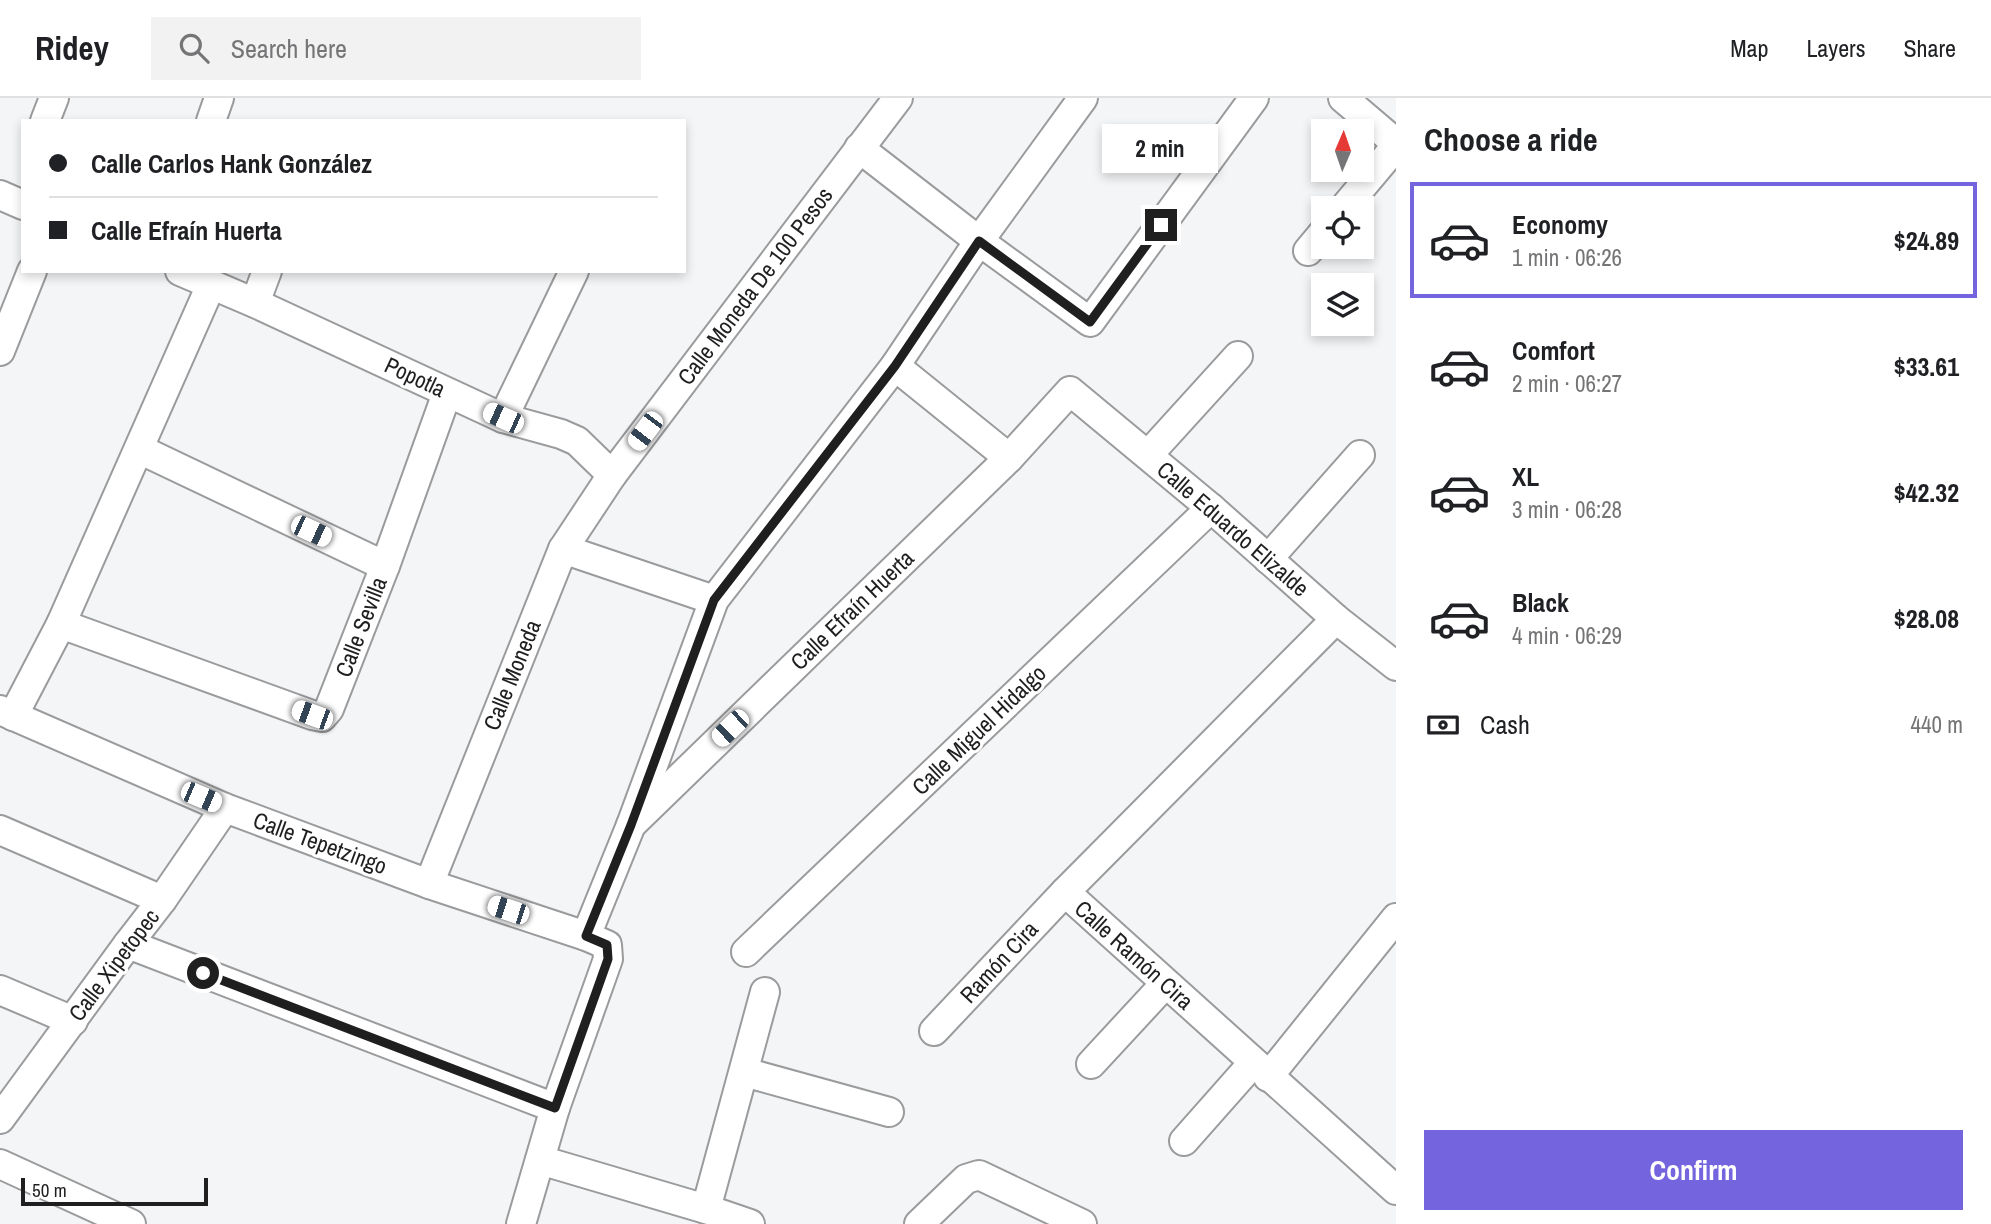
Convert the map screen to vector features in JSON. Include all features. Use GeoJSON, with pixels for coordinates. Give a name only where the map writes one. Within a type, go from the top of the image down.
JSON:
{"type":"FeatureCollection","features":[{"type":"Feature","properties":{"kind":"street"},"geometry":{"type":"LineString","coordinates":[[46,119],[54,98]]}},
{"type":"Feature","properties":{"kind":"street"},"geometry":{"type":"LineString","coordinates":[[212,119],[219,98]]}},
{"type":"Feature","properties":{"kind":"street","name":"Calle Moneda De 100 Pesos"},"geometry":{"type":"LineString","coordinates":[[612,475],[898,98]]}},
{"type":"Feature","properties":{"kind":"street"},"geometry":{"type":"LineString","coordinates":[[522,1224],[555,1108],[608,959],[596,941],[631,825],[714,600],[895,366],[979,241],[1083,98]]}},
{"type":"Feature","properties":{"kind":"street"},"geometry":{"type":"LineString","coordinates":[[859,148],[1090,322],[1254,98]]}},
{"type":"Feature","properties":{"kind":"street"},"geometry":{"type":"LineString","coordinates":[[1343,98],[1396,144],[1354,196]]}},
{"type":"Feature","properties":{"kind":"street"},"geometry":{"type":"LineString","coordinates":[[0,351],[31,273]]}},
{"type":"Feature","properties":{"kind":"street","name":"Popotla"},"geometry":{"type":"LineString","coordinates":[[184,273],[503,418],[577,441],[612,475]]}},
{"type":"Feature","properties":{"kind":"street"},"geometry":{"type":"LineString","coordinates":[[255,303],[266,273]]}},
{"type":"Feature","properties":{"kind":"street"},"geometry":{"type":"LineString","coordinates":[[503,418],[573,273]]}},
{"type":"Feature","properties":{"kind":"street"},"geometry":{"type":"LineString","coordinates":[[7,713],[61,624],[211,285]]}},
{"type":"Feature","properties":{"kind":"street"},"geometry":{"type":"LineString","coordinates":[[1148,455],[1238,356]]}},
{"type":"Feature","properties":{"kind":"street"},"geometry":{"type":"LineString","coordinates":[[895,366],[1009,458]]}},
{"type":"Feature","properties":{"kind":"street","name":"Calle Eduardo Elizalde"},"geometry":{"type":"LineString","coordinates":[[1070,391],[1211,508],[1336,620],[1395,662]]}},
{"type":"Feature","properties":{"kind":"street","name":"Calle Efraín Huerta"},"geometry":{"type":"LineString","coordinates":[[631,825],[1009,458],[1070,391]]}},
{"type":"Feature","properties":{"kind":"street","name":"Calle Sevilla"},"geometry":{"type":"LineString","coordinates":[[61,624],[322,717],[329,709],[385,566],[447,393]]}},
{"type":"Feature","properties":{"kind":"street"},"geometry":{"type":"LineString","coordinates":[[139,449],[385,566]]}},
{"type":"Feature","properties":{"kind":"street"},"geometry":{"type":"LineString","coordinates":[[1268,559],[1360,455]]}},
{"type":"Feature","properties":{"kind":"street","name":"Calle Moneda"},"geometry":{"type":"LineString","coordinates":[[429,884],[563,549],[612,475]]}},
{"type":"Feature","properties":{"kind":"street","name":"Calle Miguel Hidalgo"},"geometry":{"type":"LineString","coordinates":[[747,952],[1211,508]]}},
{"type":"Feature","properties":{"kind":"street"},"geometry":{"type":"LineString","coordinates":[[563,549],[714,600]]}},
{"type":"Feature","properties":{"kind":"street","name":"Calle Ramón Cira"},"geometry":{"type":"LineString","coordinates":[[1336,620],[1065,892],[1396,1190]]}},
{"type":"Feature","properties":{"kind":"street","name":"Calle Tepetzingo"},"geometry":{"type":"LineString","coordinates":[[7,713],[225,807],[429,884],[596,941]]}},
{"type":"Feature","properties":{"kind":"street","name":"Calle Xipetopec"},"geometry":{"type":"LineString","coordinates":[[0,1119],[162,901],[225,807]]}},
{"type":"Feature","properties":{"kind":"street"},"geometry":{"type":"LineString","coordinates":[[0,830],[162,901]]}},
{"type":"Feature","properties":{"kind":"street","name":"Ramón Cira"},"geometry":{"type":"LineString","coordinates":[[934,1031],[1065,892]]}},
{"type":"Feature","properties":{"kind":"street"},"geometry":{"type":"LineString","coordinates":[[1184,1141],[1261,1070],[1396,918]]}},
{"type":"Feature","properties":{"kind":"street"},"geometry":{"type":"LineString","coordinates":[[128,944],[555,1108]]}},
{"type":"Feature","properties":{"kind":"street"},"geometry":{"type":"LineString","coordinates":[[1091,1064],[1165,984]]}},
{"type":"Feature","properties":{"kind":"street"},"geometry":{"type":"LineString","coordinates":[[0,990],[73,1021]]}},
{"type":"Feature","properties":{"kind":"street"},"geometry":{"type":"LineString","coordinates":[[706,1209],[765,992]]}},
{"type":"Feature","properties":{"kind":"street"},"geometry":{"type":"LineString","coordinates":[[744,1072],[889,1112]]}},
{"type":"Feature","properties":{"kind":"street"},"geometry":{"type":"LineString","coordinates":[[540,1160],[750,1224]]}},
{"type":"Feature","properties":{"kind":"street"},"geometry":{"type":"LineString","coordinates":[[0,1164],[131,1224]]}},
{"type":"Feature","properties":{"kind":"street"},"geometry":{"type":"LineString","coordinates":[[919,1224],[967,1179],[979,1175],[1082,1224]]}},
{"type":"Feature","properties":{"kind":"route"},"geometry":{"type":"LineString","coordinates":[[203,973],[555,1108],[608,959],[607,945],[586,936],[631,825],[714,600],[895,366],[979,241],[1090,322],[1161,225]]}}]}
